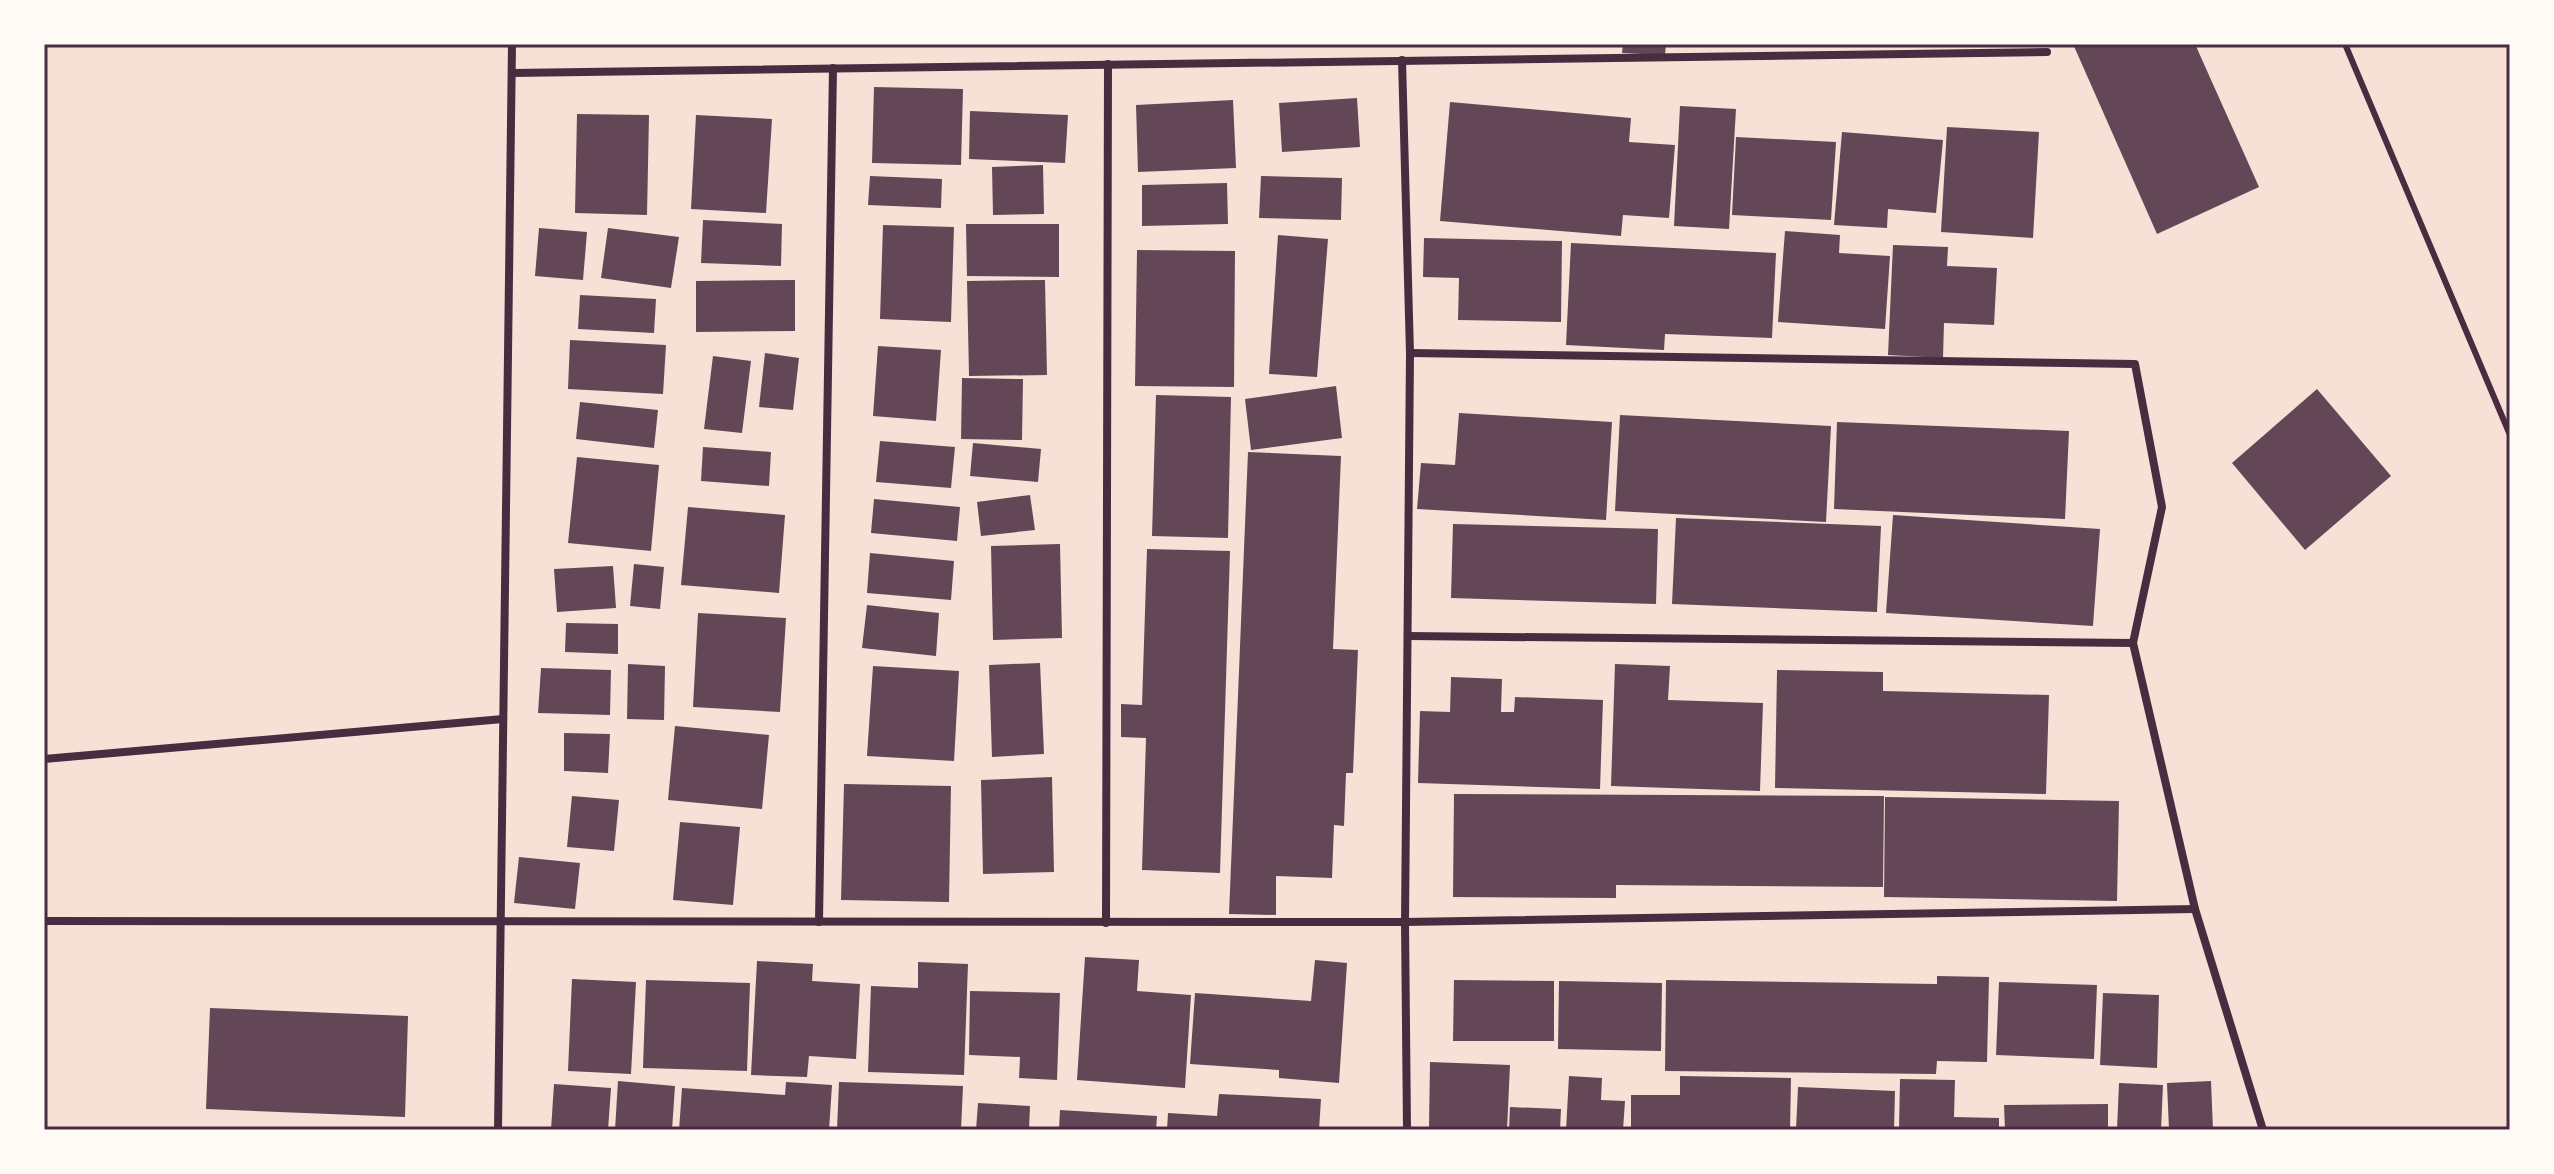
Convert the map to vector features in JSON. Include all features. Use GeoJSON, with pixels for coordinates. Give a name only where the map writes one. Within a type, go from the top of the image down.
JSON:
{"type":"FeatureCollection","features":[{"type":"Feature","properties":{"kind":"street"},"geometry":{"type":"LineString","coordinates":[[498,1130],[512,44]]}},
{"type":"Feature","properties":{"kind":"street"},"geometry":{"type":"LineString","coordinates":[[512,73],[2047,52]]}},
{"type":"Feature","properties":{"kind":"street"},"geometry":{"type":"LineString","coordinates":[[1402,60],[1410,353],[1405,922],[1407,1130]]}},
{"type":"Feature","properties":{"kind":"street"},"geometry":{"type":"LineString","coordinates":[[1106,923],[1108,64]]}},
{"type":"Feature","properties":{"kind":"street"},"geometry":{"type":"LineString","coordinates":[[819,922],[833,68]]}},
{"type":"Feature","properties":{"kind":"street"},"geometry":{"type":"LineString","coordinates":[[1410,353],[2135,364],[2162,507],[2133,643],[2195,909],[2263,1130]]}},
{"type":"Feature","properties":{"kind":"street"},"geometry":{"type":"LineString","coordinates":[[1408,636],[2133,643]]}},
{"type":"Feature","properties":{"kind":"street"},"geometry":{"type":"LineString","coordinates":[[44,759],[503,719]]}},
{"type":"Feature","properties":{"kind":"street"},"geometry":{"type":"LineString","coordinates":[[44,921],[1405,922],[2195,909]]}},
{"type":"Feature","properties":{"kind":"lane"},"geometry":{"type":"LineString","coordinates":[[2345,44],[2510,435]]}},
{"type":"Feature","properties":{"kind":"building"},"geometry":{"type":"Polygon","coordinates":[[[1623,44],[1666,44],[1665,55],[1622,53],[1623,44]]]}},
{"type":"Feature","properties":{"kind":"building"},"geometry":{"type":"Polygon","coordinates":[[[2073,44],[2195,44],[2259,187],[2157,234],[2073,44]]]}},
{"type":"Feature","properties":{"kind":"building"},"geometry":{"type":"Polygon","coordinates":[[[874,87],[963,89],[961,165],[872,163],[874,87]]]}},
{"type":"Feature","properties":{"kind":"building"},"geometry":{"type":"Polygon","coordinates":[[[1357,98],[1360,147],[1282,152],[1279,103],[1357,98]]]}},
{"type":"Feature","properties":{"kind":"building"},"geometry":{"type":"Polygon","coordinates":[[[1233,100],[1236,168],[1138,172],[1136,105],[1233,100]]]}},
{"type":"Feature","properties":{"kind":"building"},"geometry":{"type":"Polygon","coordinates":[[[1450,102],[1631,118],[1629,142],[1675,145],[1669,218],[1623,215],[1621,236],[1440,221],[1450,102]]]}},
{"type":"Feature","properties":{"kind":"building"},"geometry":{"type":"Polygon","coordinates":[[[1680,106],[1736,109],[1729,229],[1674,226],[1680,106]]]}},
{"type":"Feature","properties":{"kind":"building"},"geometry":{"type":"Polygon","coordinates":[[[970,111],[1068,115],[1065,163],[969,159],[970,111]]]}},
{"type":"Feature","properties":{"kind":"building"},"geometry":{"type":"Polygon","coordinates":[[[577,114],[649,115],[647,215],[575,213],[577,114]]]}},
{"type":"Feature","properties":{"kind":"building"},"geometry":{"type":"Polygon","coordinates":[[[696,115],[772,119],[766,213],[691,209],[696,115]]]}},
{"type":"Feature","properties":{"kind":"building"},"geometry":{"type":"Polygon","coordinates":[[[1947,127],[2039,132],[2033,238],[1941,232],[1947,127]]]}},
{"type":"Feature","properties":{"kind":"building"},"geometry":{"type":"Polygon","coordinates":[[[1842,132],[1943,140],[1936,213],[1888,209],[1887,228],[1834,225],[1842,132]]]}},
{"type":"Feature","properties":{"kind":"building"},"geometry":{"type":"Polygon","coordinates":[[[1736,137],[1836,142],[1831,220],[1732,215],[1736,137]]]}},
{"type":"Feature","properties":{"kind":"building"},"geometry":{"type":"Polygon","coordinates":[[[1043,165],[1044,214],[993,215],[992,167],[1043,165]]]}},
{"type":"Feature","properties":{"kind":"building"},"geometry":{"type":"Polygon","coordinates":[[[870,176],[942,179],[941,208],[868,205],[870,176]]]}},
{"type":"Feature","properties":{"kind":"building"},"geometry":{"type":"Polygon","coordinates":[[[1261,176],[1342,178],[1341,220],[1259,218],[1261,176]]]}},
{"type":"Feature","properties":{"kind":"building"},"geometry":{"type":"Polygon","coordinates":[[[1227,183],[1228,224],[1142,226],[1142,185],[1227,183]]]}},
{"type":"Feature","properties":{"kind":"building"},"geometry":{"type":"Polygon","coordinates":[[[703,220],[782,224],[781,266],[701,263],[703,220]]]}},
{"type":"Feature","properties":{"kind":"building"},"geometry":{"type":"Polygon","coordinates":[[[966,224],[1059,224],[1059,277],[967,276],[966,224]]]}},
{"type":"Feature","properties":{"kind":"building"},"geometry":{"type":"Polygon","coordinates":[[[883,225],[954,227],[951,322],[880,319],[883,225]]]}},
{"type":"Feature","properties":{"kind":"building"},"geometry":{"type":"Polygon","coordinates":[[[539,228],[587,232],[583,280],[535,276],[539,228]]]}},
{"type":"Feature","properties":{"kind":"building"},"geometry":{"type":"Polygon","coordinates":[[[608,228],[679,237],[671,288],[601,278],[608,228]]]}},
{"type":"Feature","properties":{"kind":"building"},"geometry":{"type":"Polygon","coordinates":[[[1785,231],[1840,235],[1839,253],[1890,256],[1885,329],[1778,322],[1785,231]]]}},
{"type":"Feature","properties":{"kind":"building"},"geometry":{"type":"Polygon","coordinates":[[[1278,235],[1328,239],[1317,377],[1269,374],[1278,235]]]}},
{"type":"Feature","properties":{"kind":"building"},"geometry":{"type":"Polygon","coordinates":[[[1424,238],[1562,241],[1561,322],[1458,320],[1459,278],[1423,277],[1424,238]]]}},
{"type":"Feature","properties":{"kind":"building"},"geometry":{"type":"Polygon","coordinates":[[[1571,243],[1776,253],[1772,338],[1665,334],[1664,350],[1566,345],[1571,243]]]}},
{"type":"Feature","properties":{"kind":"building"},"geometry":{"type":"Polygon","coordinates":[[[1893,245],[1948,247],[1947,266],[1997,268],[1994,325],[1944,323],[1943,358],[1888,355],[1893,245]]]}},
{"type":"Feature","properties":{"kind":"building"},"geometry":{"type":"Polygon","coordinates":[[[1137,250],[1235,251],[1234,387],[1135,386],[1137,250]]]}},
{"type":"Feature","properties":{"kind":"building"},"geometry":{"type":"Polygon","coordinates":[[[795,280],[795,331],[696,332],[696,281],[795,280]]]}},
{"type":"Feature","properties":{"kind":"building"},"geometry":{"type":"Polygon","coordinates":[[[1045,280],[1047,375],[969,376],[967,281],[1045,280]]]}},
{"type":"Feature","properties":{"kind":"building"},"geometry":{"type":"Polygon","coordinates":[[[580,295],[656,299],[654,333],[578,329],[580,295]]]}},
{"type":"Feature","properties":{"kind":"building"},"geometry":{"type":"Polygon","coordinates":[[[570,340],[666,345],[663,394],[568,389],[570,340]]]}},
{"type":"Feature","properties":{"kind":"building"},"geometry":{"type":"Polygon","coordinates":[[[878,346],[941,350],[936,421],[873,416],[878,346]]]}},
{"type":"Feature","properties":{"kind":"building"},"geometry":{"type":"Polygon","coordinates":[[[765,353],[799,358],[793,410],[759,407],[765,353]]]}},
{"type":"Feature","properties":{"kind":"building"},"geometry":{"type":"Polygon","coordinates":[[[713,356],[751,361],[742,433],[704,429],[713,356]]]}},
{"type":"Feature","properties":{"kind":"building"},"geometry":{"type":"Polygon","coordinates":[[[962,378],[1023,379],[1022,440],[961,439],[962,378]]]}},
{"type":"Feature","properties":{"kind":"building"},"geometry":{"type":"Polygon","coordinates":[[[1336,386],[1342,438],[1251,450],[1245,399],[1336,386]]]}},
{"type":"Feature","properties":{"kind":"building"},"geometry":{"type":"Polygon","coordinates":[[[2317,389],[2391,476],[2305,550],[2232,463],[2317,389]]]}},
{"type":"Feature","properties":{"kind":"building"},"geometry":{"type":"Polygon","coordinates":[[[1156,395],[1231,397],[1228,538],[1152,536],[1156,395]]]}},
{"type":"Feature","properties":{"kind":"building"},"geometry":{"type":"Polygon","coordinates":[[[580,402],[658,410],[654,448],[576,439],[580,402]]]}},
{"type":"Feature","properties":{"kind":"building"},"geometry":{"type":"Polygon","coordinates":[[[1459,413],[1612,422],[1606,520],[1417,509],[1421,463],[1455,465],[1459,413]]]}},
{"type":"Feature","properties":{"kind":"building"},"geometry":{"type":"Polygon","coordinates":[[[1620,415],[1831,426],[1826,522],[1615,511],[1620,415]]]}},
{"type":"Feature","properties":{"kind":"building"},"geometry":{"type":"Polygon","coordinates":[[[1837,422],[2069,431],[2065,519],[1834,509],[1837,422]]]}},
{"type":"Feature","properties":{"kind":"building"},"geometry":{"type":"Polygon","coordinates":[[[880,441],[955,447],[951,488],[876,482],[880,441]]]}},
{"type":"Feature","properties":{"kind":"building"},"geometry":{"type":"Polygon","coordinates":[[[973,443],[1041,449],[1038,482],[970,476],[973,443]]]}},
{"type":"Feature","properties":{"kind":"building"},"geometry":{"type":"Polygon","coordinates":[[[703,447],[771,452],[769,486],[701,481],[703,447]]]}},
{"type":"Feature","properties":{"kind":"building"},"geometry":{"type":"Polygon","coordinates":[[[1248,452],[1341,456],[1333,649],[1358,650],[1353,773],[1346,773],[1344,826],[1334,825],[1332,878],[1276,876],[1276,915],[1229,914],[1248,452]]]}},
{"type":"Feature","properties":{"kind":"building"},"geometry":{"type":"Polygon","coordinates":[[[577,457],[659,465],[651,551],[568,543],[577,457]]]}},
{"type":"Feature","properties":{"kind":"building"},"geometry":{"type":"Polygon","coordinates":[[[1030,495],[1035,530],[981,536],[977,502],[1030,495]]]}},
{"type":"Feature","properties":{"kind":"building"},"geometry":{"type":"Polygon","coordinates":[[[874,499],[960,507],[957,541],[871,533],[874,499]]]}},
{"type":"Feature","properties":{"kind":"building"},"geometry":{"type":"Polygon","coordinates":[[[688,507],[785,515],[779,593],[681,585],[688,507]]]}},
{"type":"Feature","properties":{"kind":"building"},"geometry":{"type":"Polygon","coordinates":[[[1893,515],[2100,529],[2093,626],[1886,613],[1893,515]]]}},
{"type":"Feature","properties":{"kind":"building"},"geometry":{"type":"Polygon","coordinates":[[[1676,518],[1881,526],[1877,612],[1672,604],[1676,518]]]}},
{"type":"Feature","properties":{"kind":"building"},"geometry":{"type":"Polygon","coordinates":[[[1453,524],[1658,529],[1656,604],[1451,598],[1453,524]]]}},
{"type":"Feature","properties":{"kind":"building"},"geometry":{"type":"Polygon","coordinates":[[[1060,544],[1062,638],[993,640],[991,546],[1060,544]]]}},
{"type":"Feature","properties":{"kind":"building"},"geometry":{"type":"Polygon","coordinates":[[[1147,549],[1230,551],[1220,873],[1142,870],[1146,738],[1121,737],[1121,704],[1142,705],[1147,549]]]}},
{"type":"Feature","properties":{"kind":"building"},"geometry":{"type":"Polygon","coordinates":[[[870,553],[954,561],[951,600],[867,593],[870,553]]]}},
{"type":"Feature","properties":{"kind":"building"},"geometry":{"type":"Polygon","coordinates":[[[634,564],[664,567],[660,609],[630,606],[634,564]]]}},
{"type":"Feature","properties":{"kind":"building"},"geometry":{"type":"Polygon","coordinates":[[[613,566],[616,608],[557,612],[554,569],[613,566]]]}},
{"type":"Feature","properties":{"kind":"building"},"geometry":{"type":"Polygon","coordinates":[[[867,605],[939,613],[936,656],[862,648],[867,605]]]}},
{"type":"Feature","properties":{"kind":"building"},"geometry":{"type":"Polygon","coordinates":[[[698,613],[786,618],[780,712],[693,707],[698,613]]]}},
{"type":"Feature","properties":{"kind":"building"},"geometry":{"type":"Polygon","coordinates":[[[566,623],[618,624],[618,654],[565,652],[566,623]]]}},
{"type":"Feature","properties":{"kind":"building"},"geometry":{"type":"Polygon","coordinates":[[[1040,663],[1044,754],[992,757],[989,665],[1040,663]]]}},
{"type":"Feature","properties":{"kind":"building"},"geometry":{"type":"Polygon","coordinates":[[[628,664],[665,666],[664,720],[627,719],[628,664]]]}},
{"type":"Feature","properties":{"kind":"building"},"geometry":{"type":"Polygon","coordinates":[[[1615,664],[1670,666],[1668,700],[1763,703],[1760,791],[1611,786],[1615,664]]]}},
{"type":"Feature","properties":{"kind":"building"},"geometry":{"type":"Polygon","coordinates":[[[873,666],[959,671],[954,761],[867,756],[873,666]]]}},
{"type":"Feature","properties":{"kind":"building"},"geometry":{"type":"Polygon","coordinates":[[[541,668],[611,670],[610,715],[538,713],[541,668]]]}},
{"type":"Feature","properties":{"kind":"building"},"geometry":{"type":"Polygon","coordinates":[[[1777,670],[1883,672],[1883,691],[2049,695],[2046,794],[1775,788],[1777,670]]]}},
{"type":"Feature","properties":{"kind":"building"},"geometry":{"type":"Polygon","coordinates":[[[1451,677],[1502,679],[1501,712],[1514,712],[1515,697],[1603,700],[1600,789],[1418,783],[1420,711],[1450,712],[1451,677]]]}},
{"type":"Feature","properties":{"kind":"building"},"geometry":{"type":"Polygon","coordinates":[[[675,726],[769,735],[762,809],[668,800],[675,726]]]}},
{"type":"Feature","properties":{"kind":"building"},"geometry":{"type":"Polygon","coordinates":[[[564,733],[610,734],[608,773],[564,771],[564,733]]]}},
{"type":"Feature","properties":{"kind":"building"},"geometry":{"type":"Polygon","coordinates":[[[1052,777],[1054,872],[983,874],[981,780],[1052,777]]]}},
{"type":"Feature","properties":{"kind":"building"},"geometry":{"type":"Polygon","coordinates":[[[844,784],[951,786],[949,902],[841,900],[844,784]]]}},
{"type":"Feature","properties":{"kind":"building"},"geometry":{"type":"Polygon","coordinates":[[[1454,794],[1884,796],[1883,887],[1616,885],[1616,898],[1453,897],[1454,794]]]}},
{"type":"Feature","properties":{"kind":"building"},"geometry":{"type":"Polygon","coordinates":[[[572,796],[619,800],[614,851],[567,847],[572,796]]]}},
{"type":"Feature","properties":{"kind":"building"},"geometry":{"type":"Polygon","coordinates":[[[1885,797],[2119,801],[2117,901],[1884,897],[1885,797]]]}},
{"type":"Feature","properties":{"kind":"building"},"geometry":{"type":"Polygon","coordinates":[[[680,822],[740,827],[733,905],[673,900],[680,822]]]}},
{"type":"Feature","properties":{"kind":"building"},"geometry":{"type":"Polygon","coordinates":[[[519,857],[580,863],[575,909],[514,903],[519,857]]]}},
{"type":"Feature","properties":{"kind":"building"},"geometry":{"type":"Polygon","coordinates":[[[1085,957],[1139,960],[1137,991],[1191,995],[1185,1088],[1077,1080],[1085,957]]]}},
{"type":"Feature","properties":{"kind":"building"},"geometry":{"type":"Polygon","coordinates":[[[1315,960],[1347,963],[1339,1083],[1279,1078],[1279,1070],[1190,1064],[1195,993],[1311,1001],[1315,960]]]}},
{"type":"Feature","properties":{"kind":"building"},"geometry":{"type":"Polygon","coordinates":[[[757,961],[813,964],[812,981],[860,984],[856,1059],[809,1056],[807,1077],[751,1075],[757,961]]]}},
{"type":"Feature","properties":{"kind":"building"},"geometry":{"type":"Polygon","coordinates":[[[918,962],[968,964],[964,1075],[868,1072],[871,986],[918,988],[918,962]]]}},
{"type":"Feature","properties":{"kind":"building"},"geometry":{"type":"Polygon","coordinates":[[[1937,976],[1989,977],[1987,1062],[1937,1061],[1936,1074],[1665,1071],[1666,980],[1937,984],[1937,976]]]}},
{"type":"Feature","properties":{"kind":"building"},"geometry":{"type":"Polygon","coordinates":[[[572,979],[636,982],[631,1074],[568,1071],[572,979]]]}},
{"type":"Feature","properties":{"kind":"building"},"geometry":{"type":"Polygon","coordinates":[[[646,980],[750,983],[747,1071],[643,1068],[646,980]]]}},
{"type":"Feature","properties":{"kind":"building"},"geometry":{"type":"Polygon","coordinates":[[[1454,980],[1554,981],[1554,1041],[1453,1041],[1454,980]]]}},
{"type":"Feature","properties":{"kind":"building"},"geometry":{"type":"Polygon","coordinates":[[[1559,981],[1662,983],[1661,1051],[1558,1049],[1559,981]]]}},
{"type":"Feature","properties":{"kind":"building"},"geometry":{"type":"Polygon","coordinates":[[[1999,982],[2097,985],[2094,1059],[1996,1055],[1999,982]]]}},
{"type":"Feature","properties":{"kind":"building"},"geometry":{"type":"Polygon","coordinates":[[[970,991],[1060,993],[1057,1080],[1019,1078],[1020,1057],[969,1055],[970,991]]]}},
{"type":"Feature","properties":{"kind":"building"},"geometry":{"type":"Polygon","coordinates":[[[2103,993],[2159,995],[2157,1068],[2100,1065],[2103,993]]]}},
{"type":"Feature","properties":{"kind":"building"},"geometry":{"type":"Polygon","coordinates":[[[210,1008],[408,1016],[405,1117],[206,1109],[210,1008]]]}},
{"type":"Feature","properties":{"kind":"building"},"geometry":{"type":"Polygon","coordinates":[[[1430,1062],[1510,1065],[1507,1130],[1429,1127],[1430,1062]]]}},
{"type":"Feature","properties":{"kind":"building"},"geometry":{"type":"Polygon","coordinates":[[[1569,1076],[1602,1078],[1601,1100],[1625,1101],[1623,1130],[1566,1130],[1569,1076]]]}},
{"type":"Feature","properties":{"kind":"building"},"geometry":{"type":"Polygon","coordinates":[[[1680,1076],[1791,1078],[1790,1130],[1631,1130],[1631,1095],[1680,1095],[1680,1076]]]}},
{"type":"Feature","properties":{"kind":"building"},"geometry":{"type":"Polygon","coordinates":[[[1900,1079],[1955,1080],[1954,1117],[1999,1118],[1999,1130],[1899,1130],[1900,1079]]]}},
{"type":"Feature","properties":{"kind":"building"},"geometry":{"type":"Polygon","coordinates":[[[618,1081],[675,1086],[672,1130],[615,1130],[618,1081]]]}},
{"type":"Feature","properties":{"kind":"building"},"geometry":{"type":"Polygon","coordinates":[[[2211,1081],[2213,1130],[2169,1130],[2167,1083],[2211,1081]]]}},
{"type":"Feature","properties":{"kind":"building"},"geometry":{"type":"Polygon","coordinates":[[[786,1082],[832,1085],[829,1130],[679,1130],[682,1088],[785,1095],[786,1082]]]}},
{"type":"Feature","properties":{"kind":"building"},"geometry":{"type":"Polygon","coordinates":[[[839,1082],[963,1086],[961,1130],[837,1130],[839,1082]]]}},
{"type":"Feature","properties":{"kind":"building"},"geometry":{"type":"Polygon","coordinates":[[[2119,1083],[2163,1085],[2161,1130],[2117,1130],[2119,1083]]]}},
{"type":"Feature","properties":{"kind":"building"},"geometry":{"type":"Polygon","coordinates":[[[554,1084],[611,1088],[608,1130],[551,1130],[554,1084]]]}},
{"type":"Feature","properties":{"kind":"building"},"geometry":{"type":"Polygon","coordinates":[[[1798,1087],[1895,1091],[1894,1130],[1796,1130],[1798,1087]]]}},
{"type":"Feature","properties":{"kind":"building"},"geometry":{"type":"Polygon","coordinates":[[[1219,1094],[1321,1099],[1319,1130],[1167,1130],[1168,1113],[1217,1116],[1219,1094]]]}},
{"type":"Feature","properties":{"kind":"building"},"geometry":{"type":"Polygon","coordinates":[[[978,1103],[1030,1106],[1029,1130],[976,1130],[978,1103]]]}},
{"type":"Feature","properties":{"kind":"building"},"geometry":{"type":"Polygon","coordinates":[[[2108,1104],[2108,1130],[2005,1130],[2004,1105],[2108,1104]]]}},
{"type":"Feature","properties":{"kind":"building"},"geometry":{"type":"Polygon","coordinates":[[[1510,1107],[1561,1109],[1560,1130],[1509,1130],[1510,1107]]]}},
{"type":"Feature","properties":{"kind":"building"},"geometry":{"type":"Polygon","coordinates":[[[1060,1110],[1157,1116],[1156,1130],[1059,1130],[1060,1110]]]}}]}
